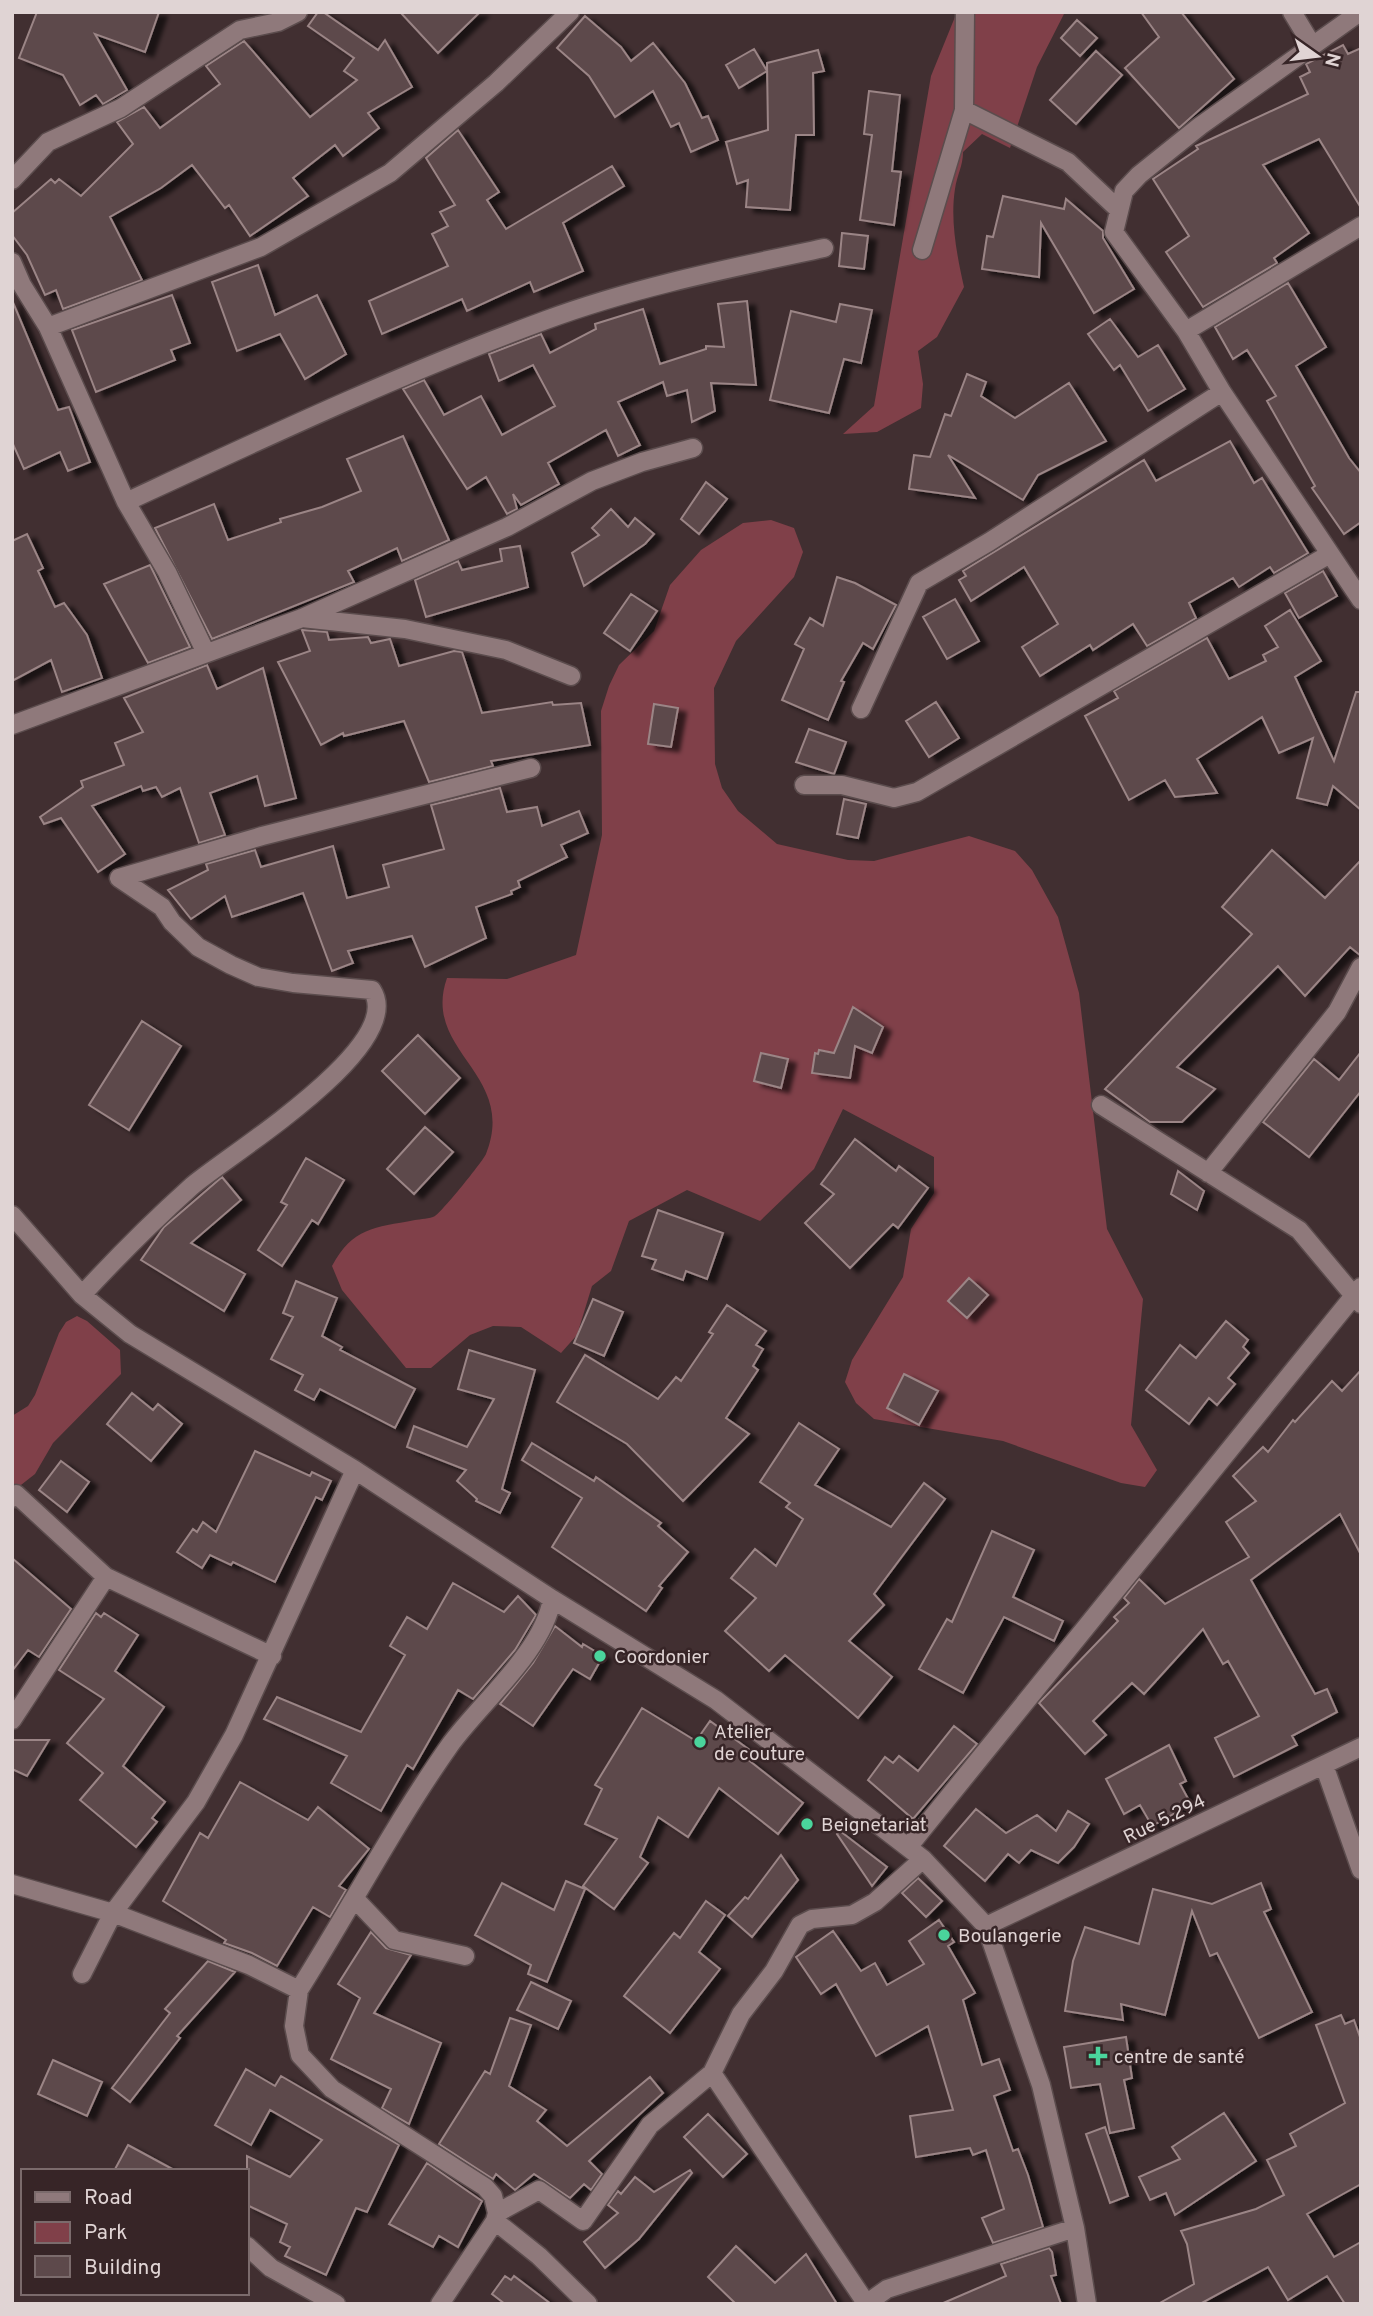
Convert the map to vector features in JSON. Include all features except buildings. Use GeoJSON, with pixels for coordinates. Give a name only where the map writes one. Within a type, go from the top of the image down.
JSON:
{"type":"FeatureCollection","features":[{"type":"Feature","properties":{"kind":"street"},"geometry":{"type":"LineString","coordinates":[[12,180],[48,142],[121,108],[240,30],[272,17],[298,12]]}},
{"type":"Feature","properties":{"kind":"street"},"geometry":{"type":"LineString","coordinates":[[48,327],[261,247],[390,173],[496,83],[570,12]]}},
{"type":"Feature","properties":{"kind":"street"},"geometry":{"type":"LineString","coordinates":[[922,250],[964,110],[965,12]]}},
{"type":"Feature","properties":{"kind":"street"},"geometry":{"type":"LineString","coordinates":[[1292,12],[1312,45]]}},
{"type":"Feature","properties":{"kind":"street"},"geometry":{"type":"LineString","coordinates":[[1360,12],[1200,126],[1139,175],[1124,191],[1114,232],[1186,331],[1222,393],[1361,600]]}},
{"type":"Feature","properties":{"kind":"street"},"geometry":{"type":"LineString","coordinates":[[964,110],[1068,162],[1118,209]]}},
{"type":"Feature","properties":{"kind":"street"},"geometry":{"type":"LineString","coordinates":[[1186,331],[1361,226]]}},
{"type":"Feature","properties":{"kind":"street"},"geometry":{"type":"LineString","coordinates":[[126,502],[340,403],[547,319],[693,277],[824,248]]}},
{"type":"Feature","properties":{"kind":"street"},"geometry":{"type":"LineString","coordinates":[[12,262],[22,285],[48,327],[126,502],[167,572],[205,651]]}},
{"type":"Feature","properties":{"kind":"street"},"geometry":{"type":"LineString","coordinates":[[861,709],[919,583],[989,542],[1222,393]]}},
{"type":"Feature","properties":{"kind":"street"},"geometry":{"type":"LineString","coordinates":[[12,725],[205,651],[302,618],[507,527],[592,481],[642,462],[693,448]]}},
{"type":"Feature","properties":{"kind":"street"},"geometry":{"type":"LineString","coordinates":[[804,785],[842,785],[894,798],[917,792],[1330,554]]}},
{"type":"Feature","properties":{"kind":"street"},"geometry":{"type":"LineString","coordinates":[[302,618],[405,629],[506,650],[571,676]]}},
{"type":"Feature","properties":{"kind":"street"},"geometry":{"type":"LineString","coordinates":[[82,1295],[140,1233],[195,1184],[297,1108],[338,1070],[375,1021],[378,1009],[377,998],[372,989],[359,986],[327,988],[258,977],[231,965],[198,947],[172,922],[162,907],[119,878],[262,836],[531,768]]}},
{"type":"Feature","properties":{"kind":"street"},"geometry":{"type":"LineString","coordinates":[[1208,1173],[1336,1012],[1361,967]]}},
{"type":"Feature","properties":{"kind":"street"},"geometry":{"type":"LineString","coordinates":[[909,1846],[1359,1296],[1299,1230],[1101,1105]]}},
{"type":"Feature","properties":{"kind":"street"},"geometry":{"type":"LineString","coordinates":[[12,1215],[82,1295],[130,1334],[355,1470],[552,1599],[716,1700],[923,1859],[986,1926],[1041,2085],[1075,2228],[1087,2304]]}},
{"type":"Feature","properties":{"kind":"street"},"geometry":{"type":"LineString","coordinates":[[82,1974],[113,1913],[196,1802],[234,1735],[355,1470]]}},
{"type":"Feature","properties":{"kind":"street"},"geometry":{"type":"LineString","coordinates":[[12,1498],[16,1494],[106,1577],[272,1656]]}},
{"type":"Feature","properties":{"kind":"street"},"geometry":{"type":"LineString","coordinates":[[12,1720],[106,1577]]}},
{"type":"Feature","properties":{"kind":"street"},"geometry":{"type":"LineString","coordinates":[[552,1599],[549,1617],[492,1699],[452,1743],[299,1990],[294,2026],[300,2055],[332,2089],[485,2187],[492,2196],[496,2217],[588,2304]]}},
{"type":"Feature","properties":{"kind":"street","name":"Rue 5.294"},"geometry":{"type":"LineString","coordinates":[[986,1926],[1361,1747]]}},
{"type":"Feature","properties":{"kind":"street"},"geometry":{"type":"LineString","coordinates":[[1324,1765],[1361,1870]]}},
{"type":"Feature","properties":{"kind":"street"},"geometry":{"type":"LineString","coordinates":[[440,2304],[496,2217],[538,2190],[583,2221],[650,2125],[712,2073],[741,2014],[774,1971],[800,1925],[812,1919],[852,1915],[875,1902],[923,1859]]}},
{"type":"Feature","properties":{"kind":"street"},"geometry":{"type":"LineString","coordinates":[[12,1884],[113,1913],[249,1965],[299,1990]]}},
{"type":"Feature","properties":{"kind":"street"},"geometry":{"type":"LineString","coordinates":[[356,1900],[394,1940],[465,1955]]}},
{"type":"Feature","properties":{"kind":"street"},"geometry":{"type":"LineString","coordinates":[[712,2073],[866,2303],[887,2289],[1075,2228]]}},
{"type":"Feature","properties":{"kind":"street"},"geometry":{"type":"LineString","coordinates":[[248,2247],[271,2268],[336,2304]]}},
{"type":"Feature","properties":{"kind":"green space"},"geometry":{"type":"Polygon","coordinates":[[[957,12],[1065,12],[1037,67],[1010,148],[982,134],[963,152],[953,213],[964,287],[937,337],[918,351],[923,384],[921,408],[877,432],[843,434],[874,406],[931,76],[957,12]]]}},
{"type":"Feature","properties":{"kind":"green space"},"geometry":{"type":"Polygon","coordinates":[[[771,520],[794,528],[803,552],[794,577],[736,641],[714,688],[715,764],[722,788],[738,811],[777,844],[848,860],[874,861],[969,836],[1015,851],[1032,870],[1058,917],[1079,993],[1107,1229],[1143,1299],[1131,1425],[1157,1470],[1145,1487],[1121,1483],[1003,1441],[874,1419],[856,1403],[845,1382],[852,1360],[903,1277],[911,1229],[934,1193],[934,1157],[843,1109],[814,1169],[760,1221],[687,1190],[629,1221],[611,1271],[592,1286],[577,1335],[561,1353],[521,1327],[493,1326],[470,1335],[431,1368],[406,1368],[342,1290],[332,1266],[348,1243],[366,1231],[435,1216],[446,1206],[486,1154],[492,1126],[490,1103],[481,1082],[456,1045],[447,1025],[443,1003],[447,978],[507,979],[576,955],[602,835],[601,711],[609,686],[619,665],[654,631],[670,585],[701,550],[743,523],[771,520]]]}},
{"type":"Feature","properties":{"kind":"green space"},"geometry":{"type":"Polygon","coordinates":[[[77,1316],[87,1321],[120,1350],[121,1374],[53,1443],[35,1474],[12,1492],[12,1416],[28,1406],[35,1395],[59,1333],[66,1322],[77,1316]]]}},
{"type":"Feature","properties":{"kind":"place","name":"Coordonier"},"geometry":{"type":"Point","coordinates":[600,1656]}},
{"type":"Feature","properties":{"kind":"place","name":"Atelier de couture"},"geometry":{"type":"Point","coordinates":[700,1742]}},
{"type":"Feature","properties":{"kind":"place","name":"Beignetariat"},"geometry":{"type":"Point","coordinates":[807,1824]}},
{"type":"Feature","properties":{"kind":"place","name":"Boulangerie"},"geometry":{"type":"Point","coordinates":[944,1935]}},
{"type":"Feature","properties":{"kind":"place","name":"centre de santé"},"geometry":{"type":"Point","coordinates":[1098,2056]}}]}
